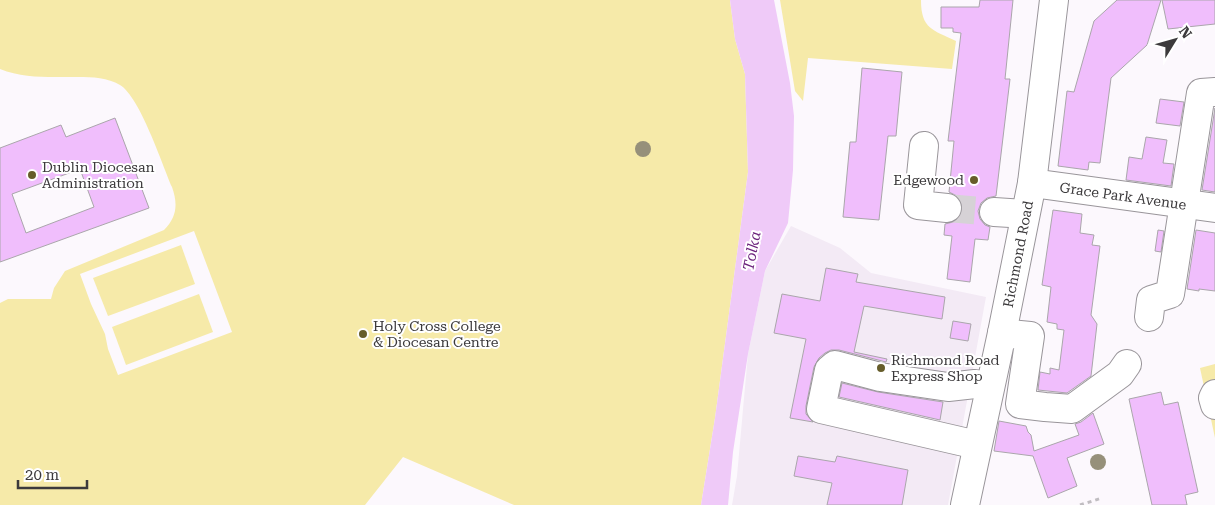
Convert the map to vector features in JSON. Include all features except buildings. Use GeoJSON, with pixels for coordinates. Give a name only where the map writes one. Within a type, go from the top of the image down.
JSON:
{"type":"FeatureCollection","features":[{"type":"Feature","properties":{"kind":"street","name":"Richmond Road"},"geometry":{"type":"LineString","coordinates":[[965,505],[1032,183],[1054,0]]}},
{"type":"Feature","properties":{"kind":"street"},"geometry":{"type":"LineString","coordinates":[[1149,317],[1151,300],[1170,294],[1201,93],[1215,92]]}},
{"type":"Feature","properties":{"kind":"street"},"geometry":{"type":"LineString","coordinates":[[924,146],[918,206],[947,208]]}},
{"type":"Feature","properties":{"kind":"street","name":"Grace Park Avenue"},"geometry":{"type":"LineString","coordinates":[[1032,183],[1215,208]]}},
{"type":"Feature","properties":{"kind":"street"},"geometry":{"type":"LineString","coordinates":[[994,212],[1026,214]]}},
{"type":"Feature","properties":{"kind":"street"},"geometry":{"type":"LineString","coordinates":[[1002,334],[1030,336],[1020,404],[1072,408],[1120,374],[1127,364]]}},
{"type":"Feature","properties":{"kind":"street"},"geometry":{"type":"LineString","coordinates":[[978,445],[821,409],[829,370],[835,365],[880,377],[948,387],[975,384],[990,386]]}},
{"type":"Feature","properties":{"kind":"street"},"geometry":{"type":"LineString","coordinates":[[1215,394],[1215,405]]}},
{"type":"Feature","properties":{"kind":"path"},"geometry":{"type":"LineString","coordinates":[[1080,505],[1102,498]]}},
{"type":"Feature","properties":{"kind":"shaded area","name":"Holy Cross College & Diocesan Centre"},"geometry":{"type":"Polygon","coordinates":[[[0,0],[730,0],[735,39],[745,74],[748,172],[715,418],[701,505],[514,505],[403,457],[365,505],[0,505],[0,303],[8,299],[51,299],[54,288],[65,271],[164,230],[172,220],[176,205],[172,187],[143,116],[128,92],[120,85],[108,80],[95,78],[34,76],[0,69],[0,0]],[[194,231],[80,274],[105,334],[108,349],[118,375],[232,332],[194,231]]]}},
{"type":"Feature","properties":{"kind":"shaded area"},"geometry":{"type":"Polygon","coordinates":[[[780,0],[921,0],[923,17],[926,23],[935,31],[956,41],[952,69],[808,58],[803,101],[795,91],[780,0]]]}},
{"type":"Feature","properties":{"kind":"shaded area"},"geometry":{"type":"Polygon","coordinates":[[[791,226],[840,248],[871,273],[986,297],[948,505],[732,505],[737,476],[748,354],[765,271],[791,226]]]}},
{"type":"Feature","properties":{"kind":"shaded area"},"geometry":{"type":"Polygon","coordinates":[[[181,245],[195,284],[108,316],[93,278],[181,245]]]}},
{"type":"Feature","properties":{"kind":"shaded area"},"geometry":{"type":"Polygon","coordinates":[[[199,294],[213,332],[126,365],[112,327],[199,294]]]}},
{"type":"Feature","properties":{"kind":"shaded area"},"geometry":{"type":"Polygon","coordinates":[[[1215,364],[1215,438],[1200,368],[1215,364]]]}},
{"type":"Feature","properties":{"kind":"water","name":"Tolka"},"geometry":{"type":"Polygon","coordinates":[[[730,0],[774,0],[790,83],[794,116],[793,170],[788,223],[765,271],[748,354],[733,452],[728,505],[701,505],[715,418],[748,172],[745,74],[735,39],[730,0]]]}},
{"type":"Feature","properties":{"kind":"tunnel"},"geometry":{"type":"LineString","coordinates":[[947,208],[994,212]]}},
{"type":"Feature","properties":{"kind":"place","name":"Dublin Diocesan Administration"},"geometry":{"type":"Point","coordinates":[32,175]}},
{"type":"Feature","properties":{"kind":"place","name":"Edgewood"},"geometry":{"type":"Point","coordinates":[974,180]}},
{"type":"Feature","properties":{"kind":"place","name":"Holy Cross College & Diocesan Centre"},"geometry":{"type":"Point","coordinates":[363,334]}},
{"type":"Feature","properties":{"kind":"place","name":"Richmond Road Express Shop"},"geometry":{"type":"Point","coordinates":[881,368]}}]}
